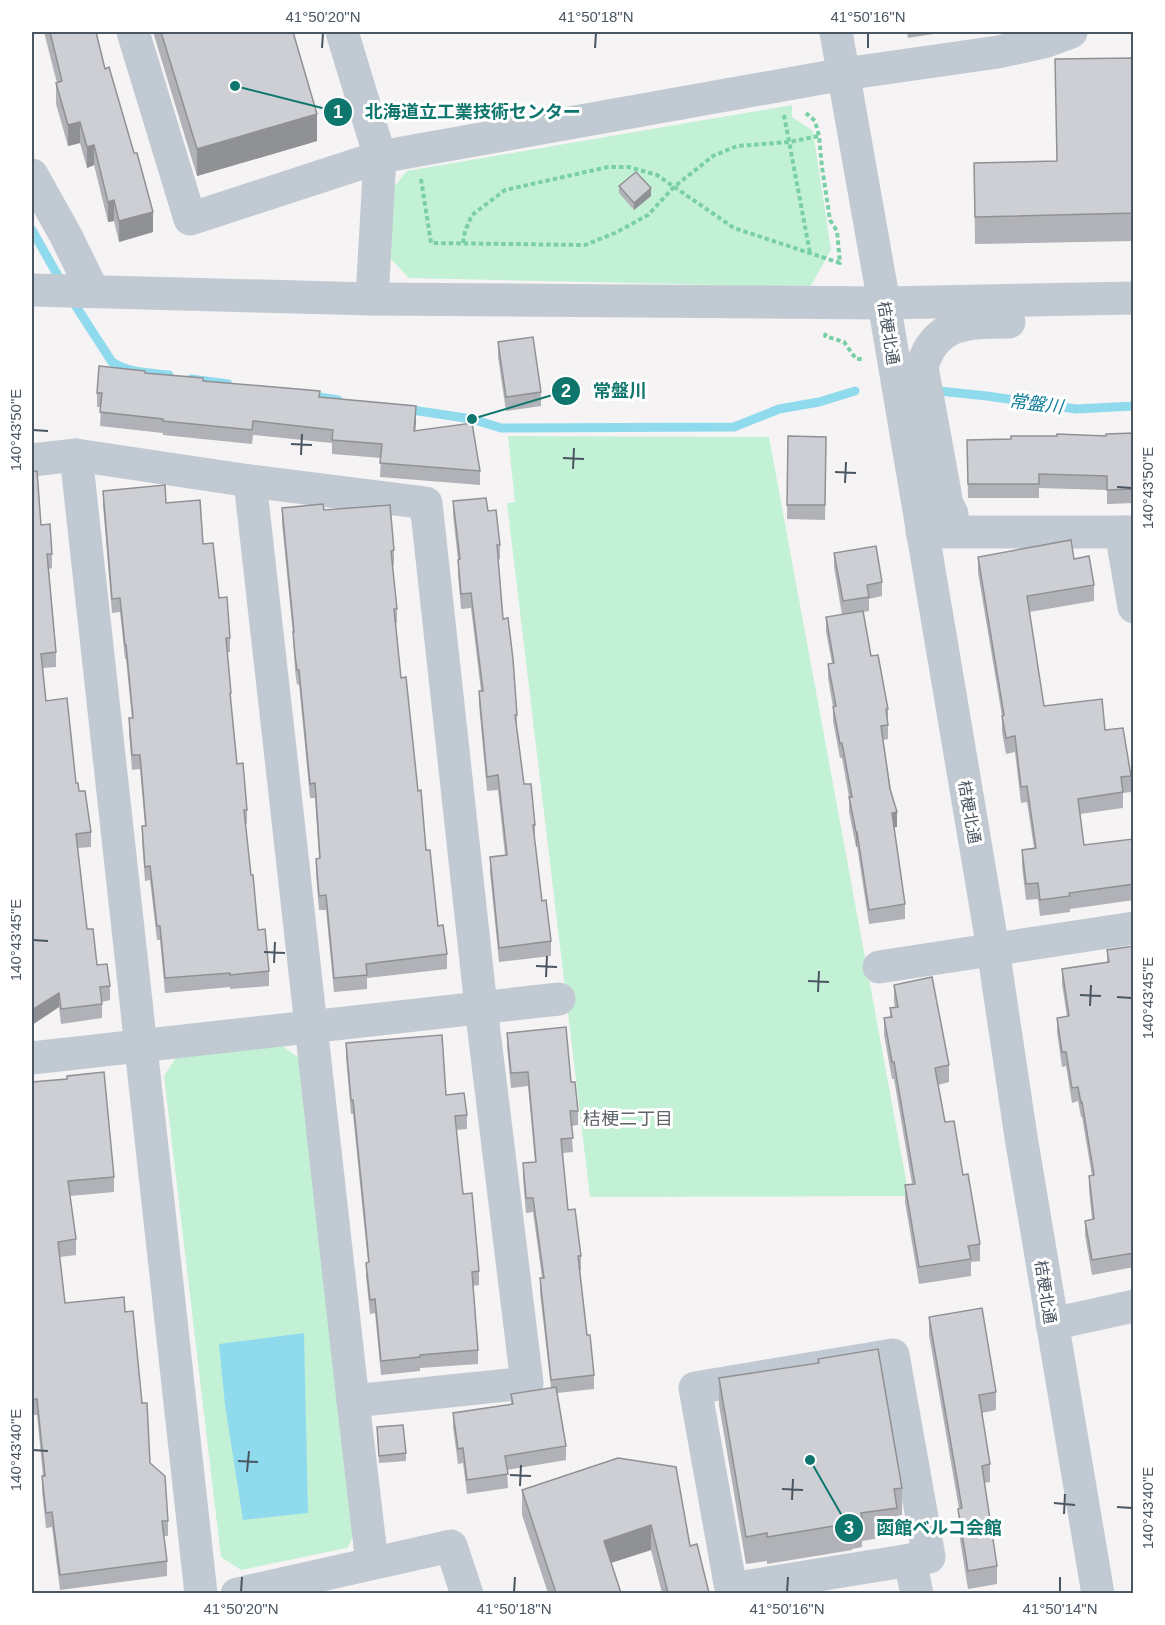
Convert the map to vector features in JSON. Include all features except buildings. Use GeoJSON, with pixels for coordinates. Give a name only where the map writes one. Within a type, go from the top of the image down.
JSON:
{"type":"FeatureCollection","features":[{"type":"Feature","properties":{"kind":"street"},"geometry":{"type":"LineString","coordinates":[[133,32],[190,219],[380,157],[844,74],[998,52],[1044,42],[1071,32]]}},
{"type":"Feature","properties":{"kind":"street"},"geometry":{"type":"LineString","coordinates":[[342,32],[380,157],[372,298]]}},
{"type":"Feature","properties":{"kind":"street","name":"桔梗北通"},"geometry":{"type":"LineString","coordinates":[[836,32],[993,949],[1021,1137],[1098,1593]]}},
{"type":"Feature","properties":{"kind":"street"},"geometry":{"type":"LineString","coordinates":[[32,175],[66,236],[61,291],[372,298],[884,303],[1134,298]]}},
{"type":"Feature","properties":{"kind":"street"},"geometry":{"type":"LineString","coordinates":[[952,514],[947,504],[922,367],[926,354],[936,340],[952,327],[974,322],[1134,319]]}},
{"type":"Feature","properties":{"kind":"street"},"geometry":{"type":"LineString","coordinates":[[76,455],[201,1593]]}},
{"type":"Feature","properties":{"kind":"street"},"geometry":{"type":"LineString","coordinates":[[32,459],[76,455],[250,481],[426,502],[481,1007],[527,1383],[353,1401]]}},
{"type":"Feature","properties":{"kind":"street"},"geometry":{"type":"LineString","coordinates":[[250,481],[372,1563]]}},
{"type":"Feature","properties":{"kind":"street"},"geometry":{"type":"LineString","coordinates":[[922,532],[1127,532],[1134,607]]}},
{"type":"Feature","properties":{"kind":"street"},"geometry":{"type":"LineString","coordinates":[[879,967],[1134,928]]}},
{"type":"Feature","properties":{"kind":"street"},"geometry":{"type":"LineString","coordinates":[[32,1058],[559,999]]}},
{"type":"Feature","properties":{"kind":"street"},"geometry":{"type":"LineString","coordinates":[[1052,1324],[1134,1306]]}},
{"type":"Feature","properties":{"kind":"street"},"geometry":{"type":"LineString","coordinates":[[893,1355],[929,1557],[910,1560],[759,1589],[731,1589],[695,1388],[893,1355]]}},
{"type":"Feature","properties":{"kind":"street"},"geometry":{"type":"LineString","coordinates":[[237,1593],[451,1546],[467,1593]]}},
{"type":"Feature","properties":{"kind":"street"},"geometry":{"type":"LineString","coordinates":[[910,1560],[917,1593]]}},
{"type":"Feature","properties":{"kind":"path"},"geometry":{"type":"LineString","coordinates":[[463,243],[472,215],[505,190],[608,167],[629,166],[657,175],[734,228],[840,263],[837,231],[830,220],[819,136],[815,121],[801,108]]}},
{"type":"Feature","properties":{"kind":"path"},"geometry":{"type":"LineString","coordinates":[[784,111],[810,253]]}},
{"type":"Feature","properties":{"kind":"path"},"geometry":{"type":"LineString","coordinates":[[421,179],[431,243],[585,245],[615,233],[648,215],[674,187],[713,156],[737,146],[789,142],[819,136]]}},
{"type":"Feature","properties":{"kind":"green space"},"geometry":{"type":"Polygon","coordinates":[[[792,105],[792,117],[813,131],[831,250],[810,287],[409,278],[389,257],[392,189],[407,171],[792,105]]]}},
{"type":"Feature","properties":{"kind":"green space"},"geometry":{"type":"Polygon","coordinates":[[[508,436],[769,437],[909,1196],[590,1197],[507,503],[515,502],[508,436]]]}},
{"type":"Feature","properties":{"kind":"green space"},"geometry":{"type":"Polygon","coordinates":[[[280,1044],[299,1058],[356,1532],[347,1548],[241,1570],[221,1557],[164,1076],[177,1056],[280,1044]]]}},
{"type":"Feature","properties":{"kind":"water"},"geometry":{"type":"Polygon","coordinates":[[[304,1333],[308,1513],[243,1520],[225,1405],[219,1344],[304,1333]]]}},
{"type":"Feature","properties":{"kind":"waterway","name":"常盤川"},"geometry":{"type":"LineString","coordinates":[[32,230],[62,283]]}},
{"type":"Feature","properties":{"kind":"waterway","name":"常盤川"},"geometry":{"type":"LineString","coordinates":[[70,297],[112,362],[132,370],[169,375]]}},
{"type":"Feature","properties":{"kind":"waterway","name":"常盤川"},"geometry":{"type":"LineString","coordinates":[[191,379],[228,384]]}},
{"type":"Feature","properties":{"kind":"waterway","name":"常盤川"},"geometry":{"type":"LineString","coordinates":[[405,409],[472,419],[501,428],[734,427],[779,409],[819,402],[855,391]]}},
{"type":"Feature","properties":{"kind":"waterway","name":"常盤川"},"geometry":{"type":"LineString","coordinates":[[939,391],[1076,409],[1134,406]]}},
{"type":"Feature","properties":{"kind":"waterway","name":"常盤川"},"geometry":{"type":"LineString","coordinates":[[307,395],[338,400]]}},
{"type":"Feature","properties":{"kind":"place","name":"北海道立工業技術センター"},"geometry":{"type":"Point","coordinates":[235,86]}},
{"type":"Feature","properties":{"kind":"place","name":"常盤川"},"geometry":{"type":"Point","coordinates":[472,419]}},
{"type":"Feature","properties":{"kind":"place","name":"函館ベルコ会館"},"geometry":{"type":"Point","coordinates":[810,1460]}},
{"type":"Feature","properties":{"kind":"district","name":"桔梗二丁目"},"geometry":{"type":"Point","coordinates":[628,1119]}}]}
